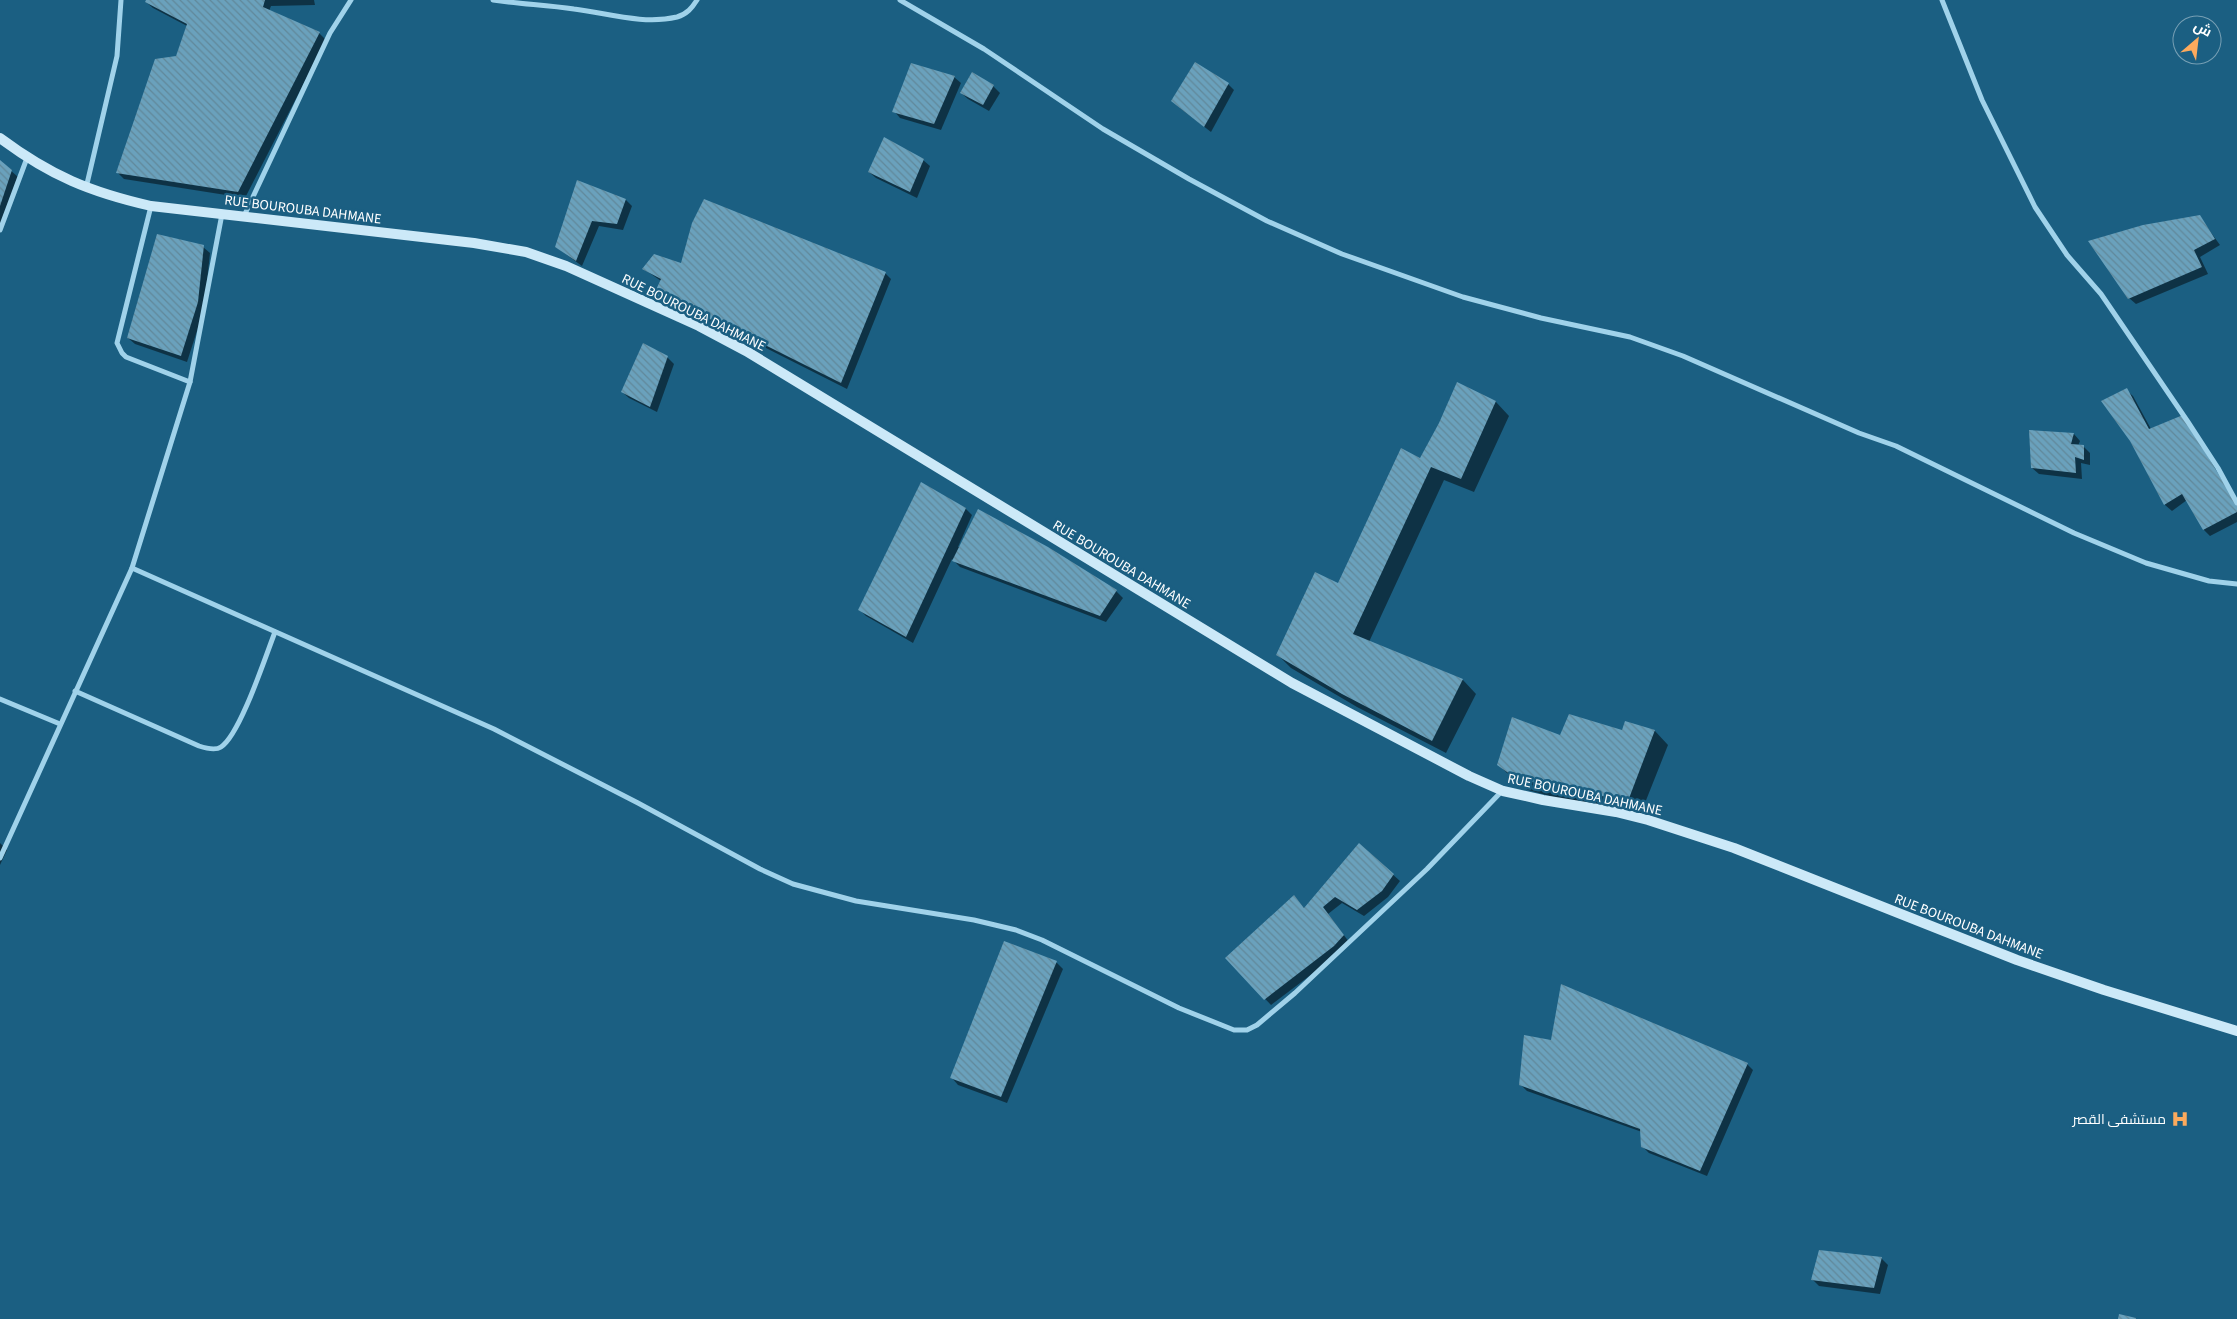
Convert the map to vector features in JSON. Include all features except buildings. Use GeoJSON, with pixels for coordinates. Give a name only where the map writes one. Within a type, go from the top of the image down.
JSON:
{"type":"FeatureCollection","features":[{"type":"Feature","properties":{"kind":"street"},"geometry":{"type":"LineString","coordinates":[[86,188],[117,56],[121,0]]}},
{"type":"Feature","properties":{"kind":"street"},"geometry":{"type":"LineString","coordinates":[[244,216],[330,34],[351,0]]}},
{"type":"Feature","properties":{"kind":"street"},"geometry":{"type":"LineString","coordinates":[[493,0],[552,6],[627,18],[661,19],[687,13],[697,0]]}},
{"type":"Feature","properties":{"kind":"street"},"geometry":{"type":"LineString","coordinates":[[900,0],[984,49],[1110,134],[1267,221],[1418,283],[1464,298],[1541,318],[1630,337],[1683,356],[1859,433],[1896,446],[2074,533],[2146,563],[2209,581],[2237,584]]}},
{"type":"Feature","properties":{"kind":"street"},"geometry":{"type":"LineString","coordinates":[[1942,0],[1982,100],[2035,207],[2068,255],[2101,294],[2198,437],[2237,503]]}},
{"type":"Feature","properties":{"kind":"street","name":"RUE BOUROUBA DAHMANE"},"geometry":{"type":"LineString","coordinates":[[0,138],[27,158],[54,174],[86,188],[151,206],[474,243],[526,252],[566,266],[691,323],[746,351],[1292,683],[1469,776],[1503,790],[1543,800],[1616,812],[1648,820],[1734,848],[2026,963],[2104,990],[2237,1031]]}},
{"type":"Feature","properties":{"kind":"street"},"geometry":{"type":"LineString","coordinates":[[0,230],[27,158]]}},
{"type":"Feature","properties":{"kind":"street"},"geometry":{"type":"LineString","coordinates":[[151,206],[117,343],[126,357],[190,382]]}},
{"type":"Feature","properties":{"kind":"street"},"geometry":{"type":"LineString","coordinates":[[0,858],[132,568],[190,382],[222,214]]}},
{"type":"Feature","properties":{"kind":"street"},"geometry":{"type":"LineString","coordinates":[[132,568],[494,729],[638,802],[760,869],[793,884],[856,901],[974,920],[1016,930],[1042,940],[1179,1008],[1234,1030],[1246,1030],[1257,1025],[1295,993],[1427,869],[1503,790]]}},
{"type":"Feature","properties":{"kind":"street"},"geometry":{"type":"LineString","coordinates":[[75,691],[199,746],[211,749],[220,748],[230,739],[246,706],[275,632]]}},
{"type":"Feature","properties":{"kind":"street"},"geometry":{"type":"LineString","coordinates":[[0,699],[60,724]]}},
{"type":"Feature","properties":{"kind":"place","name":"مستشفى القصر"},"geometry":{"type":"Point","coordinates":[2180,1119]}}]}
